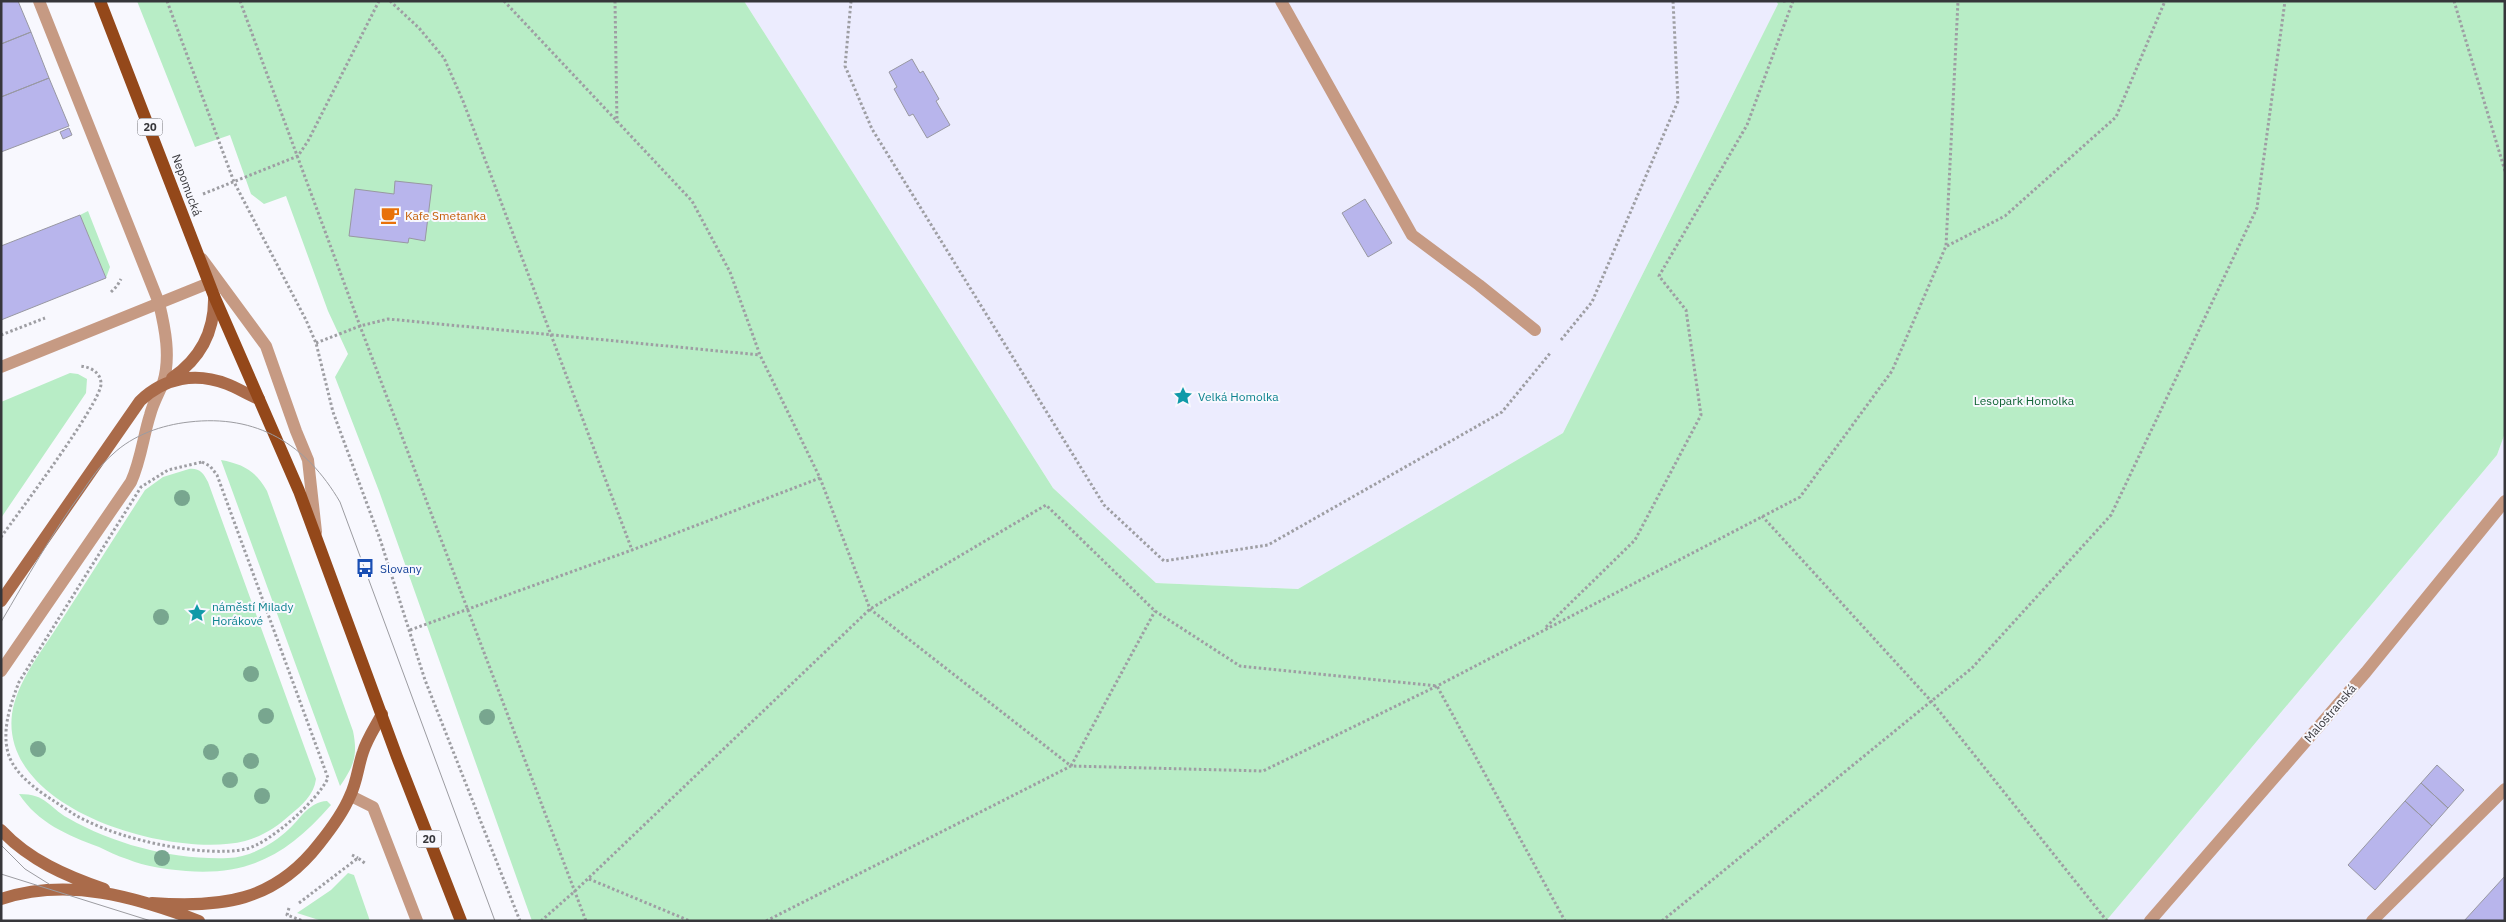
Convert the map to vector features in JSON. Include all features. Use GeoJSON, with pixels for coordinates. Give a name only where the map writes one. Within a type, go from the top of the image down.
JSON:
{"type":"FeatureCollection","features":[{"type":"Feature","properties":{"kind":"main road","name":"Nepomucká"},"geometry":{"type":"LineString","coordinates":[[100,1],[214,296]]}},
{"type":"Feature","properties":{"kind":"main road","name":"20"},"geometry":{"type":"LineString","coordinates":[[214,296],[277,437],[317,537],[461,921]]}},
{"type":"Feature","properties":{"kind":"main road"},"geometry":{"type":"LineString","coordinates":[[1,601],[140,401],[187,368],[201,349],[212,323],[214,296]]}},
{"type":"Feature","properties":{"kind":"main road"},"geometry":{"type":"LineString","coordinates":[[162,384],[190,377],[206,377],[230,385],[242,394],[259,399]]}},
{"type":"Feature","properties":{"kind":"main road"},"geometry":{"type":"LineString","coordinates":[[152,903],[188,906],[226,902],[248,897],[270,887],[291,874],[309,857],[328,833],[350,796],[363,750],[382,714]]}},
{"type":"Feature","properties":{"kind":"main road"},"geometry":{"type":"LineString","coordinates":[[1,830],[28,853],[73,878],[152,903],[199,921]]}},
{"type":"Feature","properties":{"kind":"main road"},"geometry":{"type":"LineString","coordinates":[[1,898],[48,888],[116,893]]}},
{"type":"Feature","properties":{"kind":"street"},"geometry":{"type":"LineString","coordinates":[[1,671],[131,482],[142,452],[150,415],[162,384],[166,336],[159,303],[39,1]]}},
{"type":"Feature","properties":{"kind":"street"},"geometry":{"type":"LineString","coordinates":[[1281,1],[1412,235],[1479,285],[1534,330]]}},
{"type":"Feature","properties":{"kind":"street"},"geometry":{"type":"LineString","coordinates":[[197,253],[266,346],[296,432],[308,460],[317,537]]}},
{"type":"Feature","properties":{"kind":"street"},"geometry":{"type":"LineString","coordinates":[[1,367],[209,283]]}},
{"type":"Feature","properties":{"kind":"street","name":"Malostranská"},"geometry":{"type":"LineString","coordinates":[[2150,921],[2366,672],[2505,501]]}},
{"type":"Feature","properties":{"kind":"street"},"geometry":{"type":"LineString","coordinates":[[2372,921],[2505,789]]}},
{"type":"Feature","properties":{"kind":"street"},"geometry":{"type":"LineString","coordinates":[[350,796],[373,807],[417,921]]}},
{"type":"Feature","properties":{"kind":"path"},"geometry":{"type":"LineString","coordinates":[[167,1],[234,182],[316,344],[333,412],[365,496],[425,680],[520,921]]}},
{"type":"Feature","properties":{"kind":"path"},"geometry":{"type":"LineString","coordinates":[[240,1],[360,326],[586,921]]}},
{"type":"Feature","properties":{"kind":"path"},"geometry":{"type":"LineString","coordinates":[[209,192],[298,156],[308,142],[379,1]]}},
{"type":"Feature","properties":{"kind":"path"},"geometry":{"type":"LineString","coordinates":[[390,1],[419,28],[444,58],[463,101],[632,550]]}},
{"type":"Feature","properties":{"kind":"path"},"geometry":{"type":"LineString","coordinates":[[504,1],[692,201],[730,272],[760,355],[820,478],[870,609],[1071,766]]}},
{"type":"Feature","properties":{"kind":"path"},"geometry":{"type":"LineString","coordinates":[[615,1],[617,123]]}},
{"type":"Feature","properties":{"kind":"path"},"geometry":{"type":"LineString","coordinates":[[851,1],[845,66],[872,129],[1104,504],[1164,561],[1268,545],[1502,412],[1592,302],[1678,101],[1673,1]]}},
{"type":"Feature","properties":{"kind":"path"},"geometry":{"type":"LineString","coordinates":[[1783,1],[1788,1]]}},
{"type":"Feature","properties":{"kind":"path"},"geometry":{"type":"LineString","coordinates":[[1542,631],[1635,540],[1700,416],[1686,310],[1659,276],[1747,125],[1793,1]]}},
{"type":"Feature","properties":{"kind":"path"},"geometry":{"type":"LineString","coordinates":[[766,921],[1071,766],[1263,771],[1437,686],[1800,497],[1892,371],[1946,246],[1958,1]]}},
{"type":"Feature","properties":{"kind":"path"},"geometry":{"type":"LineString","coordinates":[[1946,246],[2005,216],[2116,117],[2165,1]]}},
{"type":"Feature","properties":{"kind":"path"},"geometry":{"type":"LineString","coordinates":[[1662,921],[1972,668],[2111,515],[2257,208],[2285,1]]}},
{"type":"Feature","properties":{"kind":"path"},"geometry":{"type":"LineString","coordinates":[[2454,1],[2505,171]]}},
{"type":"Feature","properties":{"kind":"path"},"geometry":{"type":"LineString","coordinates":[[102,296],[117,286],[121,272]]}},
{"type":"Feature","properties":{"kind":"path"},"geometry":{"type":"LineString","coordinates":[[1,335],[47,317]]}},
{"type":"Feature","properties":{"kind":"path"},"geometry":{"type":"LineString","coordinates":[[316,344],[360,326],[388,319],[760,355]]}},
{"type":"Feature","properties":{"kind":"path"},"geometry":{"type":"LineString","coordinates":[[1,538],[69,441],[101,387],[100,380],[95,371],[76,366]]}},
{"type":"Feature","properties":{"kind":"path"},"geometry":{"type":"LineString","coordinates":[[69,441],[73,444]]}},
{"type":"Feature","properties":{"kind":"path"},"geometry":{"type":"LineString","coordinates":[[202,462],[210,466],[217,475],[328,778],[325,785],[300,812],[264,840],[246,849],[219,851],[205,852],[136,838],[86,821],[30,783],[10,758],[7,744],[8,715],[19,682],[141,487],[168,470],[202,462]]}},
{"type":"Feature","properties":{"kind":"path"},"geometry":{"type":"LineString","coordinates":[[410,630],[632,550],[820,478]]}},
{"type":"Feature","properties":{"kind":"path"},"geometry":{"type":"LineString","coordinates":[[541,921],[589,879],[870,609],[1046,505],[1155,611],[1240,666],[1437,686]]}},
{"type":"Feature","properties":{"kind":"path"},"geometry":{"type":"LineString","coordinates":[[1762,516],[1932,702],[2107,921]]}},
{"type":"Feature","properties":{"kind":"path"},"geometry":{"type":"LineString","coordinates":[[1071,766],[1155,611]]}},
{"type":"Feature","properties":{"kind":"path"},"geometry":{"type":"LineString","coordinates":[[1437,686],[1565,921]]}},
{"type":"Feature","properties":{"kind":"path"},"geometry":{"type":"LineString","coordinates":[[352,855],[372,868]]}},
{"type":"Feature","properties":{"kind":"path"},"geometry":{"type":"LineString","coordinates":[[303,921],[287,915],[289,908],[319,890],[358,858]]}},
{"type":"Feature","properties":{"kind":"path"},"geometry":{"type":"LineString","coordinates":[[589,879],[690,921]]}},
{"type":"Feature","properties":{"kind":"shaded area"},"geometry":{"type":"Polygon","coordinates":[[[744,1],[1776,1],[1778,4],[1563,433],[1298,589],[1156,583],[1053,488],[744,1]]]}},
{"type":"Feature","properties":{"kind":"shaded area"},"geometry":{"type":"Polygon","coordinates":[[[2505,433],[2505,921],[2106,921],[2497,455],[2505,433]]]}},
{"type":"Feature","properties":{"kind":"green space","name":"Lesopark Homolka"},"geometry":{"type":"Polygon","coordinates":[[[137,1],[744,1],[1053,488],[1156,583],[1298,589],[1563,433],[1778,4],[1776,1],[2505,1],[2505,433],[2497,455],[2106,921],[532,921],[379,491],[335,377],[348,354],[328,311],[286,196],[264,204],[251,194],[230,135],[195,147],[137,1]]]}},
{"type":"Feature","properties":{"kind":"green space"},"geometry":{"type":"Polygon","coordinates":[[[88,211],[110,267],[106,278],[80,215],[88,211]]]}},
{"type":"Feature","properties":{"kind":"green space"},"geometry":{"type":"Polygon","coordinates":[[[70,373],[78,374],[87,379],[86,393],[1,518],[1,402],[70,373]]]}},
{"type":"Feature","properties":{"kind":"green space"},"geometry":{"type":"Polygon","coordinates":[[[221,460],[242,466],[253,473],[267,491],[353,731],[354,760],[340,786],[221,460]]]}},
{"type":"Feature","properties":{"kind":"green space"},"geometry":{"type":"Polygon","coordinates":[[[189,469],[196,469],[201,472],[208,482],[316,779],[313,790],[307,799],[275,827],[258,837],[245,841],[214,845],[177,842],[137,834],[97,821],[62,802],[33,777],[16,748],[12,714],[19,690],[31,667],[145,490],[163,477],[189,469]]]}},
{"type":"Feature","properties":{"kind":"green space"},"geometry":{"type":"Polygon","coordinates":[[[19,794],[36,796],[61,814],[86,828],[125,843],[166,853],[208,858],[237,857],[253,852],[269,845],[283,835],[310,807],[327,801],[331,805],[300,836],[267,858],[230,870],[209,872],[186,871],[141,864],[76,838],[44,820],[35,813],[19,794]]]}},
{"type":"Feature","properties":{"kind":"green space"},"geometry":{"type":"Polygon","coordinates":[[[348,873],[354,875],[370,921],[322,921],[297,913],[331,890],[348,873]]]}},
{"type":"Feature","properties":{"kind":"building"},"geometry":{"type":"Polygon","coordinates":[[[1,1],[18,1],[31,32],[1,44],[1,1]]]}},
{"type":"Feature","properties":{"kind":"building"},"geometry":{"type":"Polygon","coordinates":[[[31,32],[49,78],[1,97],[1,44],[31,32]]]}},
{"type":"Feature","properties":{"kind":"building"},"geometry":{"type":"Polygon","coordinates":[[[912,59],[920,73],[923,71],[939,99],[936,101],[950,125],[927,138],[913,114],[909,116],[894,89],[897,87],[889,72],[912,59]]]}},
{"type":"Feature","properties":{"kind":"building"},"geometry":{"type":"Polygon","coordinates":[[[49,78],[69,126],[1,152],[1,97],[49,78]]]}},
{"type":"Feature","properties":{"kind":"building"},"geometry":{"type":"Polygon","coordinates":[[[69,128],[72,135],[63,139],[60,132],[69,128]]]}},
{"type":"Feature","properties":{"kind":"building","name":"Kafe Smetanka"},"geometry":{"type":"Polygon","coordinates":[[[395,181],[432,185],[425,241],[409,238],[408,243],[349,236],[355,189],[394,194],[395,181]]]}},
{"type":"Feature","properties":{"kind":"building"},"geometry":{"type":"Polygon","coordinates":[[[1365,199],[1392,243],[1368,257],[1342,213],[1365,199]]]}},
{"type":"Feature","properties":{"kind":"building"},"geometry":{"type":"Polygon","coordinates":[[[80,215],[106,278],[1,320],[1,246],[80,215]]]}},
{"type":"Feature","properties":{"kind":"building"},"geometry":{"type":"Polygon","coordinates":[[[2437,765],[2464,790],[2448,808],[2421,783],[2437,765]]]}},
{"type":"Feature","properties":{"kind":"building"},"geometry":{"type":"Polygon","coordinates":[[[2421,783],[2448,808],[2432,826],[2405,801],[2421,783]]]}},
{"type":"Feature","properties":{"kind":"building"},"geometry":{"type":"Polygon","coordinates":[[[2405,801],[2432,826],[2375,890],[2348,865],[2405,801]]]}},
{"type":"Feature","properties":{"kind":"building"},"geometry":{"type":"Polygon","coordinates":[[[2505,876],[2505,921],[2464,921],[2505,876]]]}},
{"type":"Feature","properties":{"kind":"tram line"},"geometry":{"type":"LineString","coordinates":[[1,622],[50,540],[92,477],[108,458],[121,447],[139,436],[158,428],[189,422],[214,421],[236,423],[277,437],[312,464],[340,502],[495,921]]}},
{"type":"Feature","properties":{"kind":"tram line"},"geometry":{"type":"LineString","coordinates":[[1,845],[25,869],[49,884]]}},
{"type":"Feature","properties":{"kind":"tram line"},"geometry":{"type":"LineString","coordinates":[[1,874],[151,921]]}},
{"type":"Feature","properties":{"kind":"place","name":"Kafe Smetanka"},"geometry":{"type":"Point","coordinates":[390,215]}},
{"type":"Feature","properties":{"kind":"place","name":"Velká Homolka"},"geometry":{"type":"Point","coordinates":[1183,396]}},
{"type":"Feature","properties":{"kind":"place","name":"Slovany"},"geometry":{"type":"Point","coordinates":[365,568]}},
{"type":"Feature","properties":{"kind":"place","name":"náměstí Milady Horákové"},"geometry":{"type":"Point","coordinates":[197,613]}}]}
